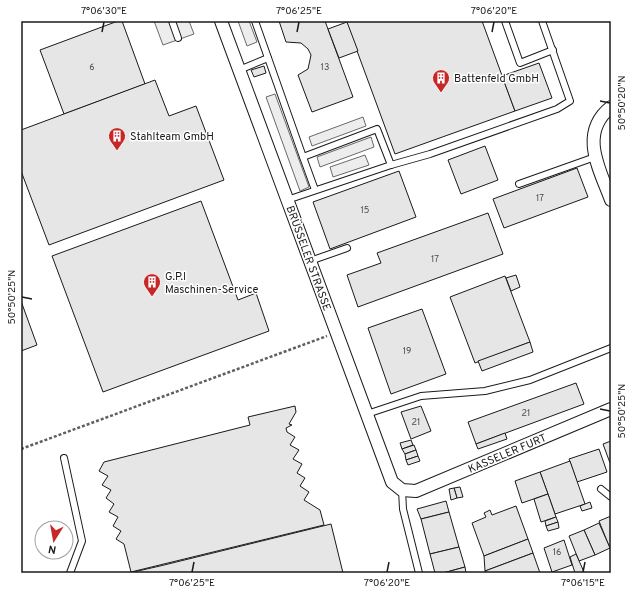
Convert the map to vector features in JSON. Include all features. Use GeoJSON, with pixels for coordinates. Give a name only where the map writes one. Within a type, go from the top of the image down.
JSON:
{"type":"FeatureCollection","features":[{"type":"Feature","properties":{"kind":"street","name":"BRÜSSELER STRASSE"},"geometry":{"type":"LineString","coordinates":[[221,21],[392,482],[402,490]]}},
{"type":"Feature","properties":{"kind":"street"},"geometry":{"type":"LineString","coordinates":[[611,107],[599,123],[592,141],[595,157],[611,200]]}},
{"type":"Feature","properties":{"kind":"street","name":"KASSELER FURT"},"geometry":{"type":"LineString","coordinates":[[402,490],[416,491],[440,482],[611,409]]}},
{"type":"Feature","properties":{"kind":"lane"},"geometry":{"type":"LineString","coordinates":[[172,21],[178,38]]}},
{"type":"Feature","properties":{"kind":"lane"},"geometry":{"type":"LineString","coordinates":[[255,21],[315,190]]}},
{"type":"Feature","properties":{"kind":"lane"},"geometry":{"type":"LineString","coordinates":[[505,21],[520,62],[553,50]]}},
{"type":"Feature","properties":{"kind":"lane"},"geometry":{"type":"LineString","coordinates":[[287,200],[391,165],[430,154],[557,108],[570,101],[542,21]]}},
{"type":"Feature","properties":{"kind":"lane"},"geometry":{"type":"LineString","coordinates":[[239,70],[268,58]]}},
{"type":"Feature","properties":{"kind":"lane"},"geometry":{"type":"LineString","coordinates":[[303,157],[377,129],[391,165]]}},
{"type":"Feature","properties":{"kind":"lane"},"geometry":{"type":"LineString","coordinates":[[519,184],[595,157]]}},
{"type":"Feature","properties":{"kind":"lane"},"geometry":{"type":"LineString","coordinates":[[310,261],[347,248]]}},
{"type":"Feature","properties":{"kind":"lane"},"geometry":{"type":"LineString","coordinates":[[367,414],[421,396],[485,391],[530,380],[611,348]]}},
{"type":"Feature","properties":{"kind":"lane"},"geometry":{"type":"LineString","coordinates":[[64,458],[82,541],[70,573]]}},
{"type":"Feature","properties":{"kind":"lane"},"geometry":{"type":"LineString","coordinates":[[601,489],[611,497]]}},
{"type":"Feature","properties":{"kind":"lane"},"geometry":{"type":"LineString","coordinates":[[402,490],[403,509],[420,573]]}},
{"type":"Feature","properties":{"kind":"path"},"geometry":{"type":"LineString","coordinates":[[21,449],[336,332]]}},
{"type":"Feature","properties":{"kind":"shaded area"},"geometry":{"type":"Polygon","coordinates":[[[154,21],[189,21],[194,34],[163,45],[154,21]]]}},
{"type":"Feature","properties":{"kind":"shaded area"},"geometry":{"type":"Polygon","coordinates":[[[238,21],[249,21],[257,42],[247,46],[238,21]]]}},
{"type":"Feature","properties":{"kind":"shaded area"},"geometry":{"type":"Polygon","coordinates":[[[275,94],[309,187],[300,191],[266,97],[275,94]]]}},
{"type":"Feature","properties":{"kind":"shaded area"},"geometry":{"type":"Polygon","coordinates":[[[363,117],[366,126],[312,146],[309,137],[363,117]]]}},
{"type":"Feature","properties":{"kind":"shaded area"},"geometry":{"type":"Polygon","coordinates":[[[371,137],[374,147],[320,167],[317,157],[371,137]]]}},
{"type":"Feature","properties":{"kind":"shaded area"},"geometry":{"type":"Polygon","coordinates":[[[365,155],[369,165],[333,177],[330,167],[365,155]]]}},
{"type":"Feature","properties":{"kind":"building"},"geometry":{"type":"Polygon","coordinates":[[[118,21],[122,21],[145,84],[64,114],[40,50],[118,21]]]}},
{"type":"Feature","properties":{"kind":"building"},"geometry":{"type":"Polygon","coordinates":[[[279,21],[325,21],[353,97],[312,112],[298,75],[308,69],[311,55],[308,49],[301,43],[286,42],[279,21]]]}},
{"type":"Feature","properties":{"kind":"building","name":"Battenfeld GmbH"},"geometry":{"type":"Polygon","coordinates":[[[346,21],[482,21],[515,111],[395,154],[346,21]]]}},
{"type":"Feature","properties":{"kind":"building"},"geometry":{"type":"Polygon","coordinates":[[[347,22],[358,51],[339,58],[328,29],[347,22]]]}},
{"type":"Feature","properties":{"kind":"building"},"geometry":{"type":"Polygon","coordinates":[[[539,63],[552,98],[515,111],[502,76],[539,63]]]}},
{"type":"Feature","properties":{"kind":"building"},"geometry":{"type":"Polygon","coordinates":[[[264,66],[266,73],[254,77],[251,70],[264,66]]]}},
{"type":"Feature","properties":{"kind":"building","name":"Stahlteam GmbH"},"geometry":{"type":"Polygon","coordinates":[[[155,80],[169,116],[196,106],[224,180],[49,245],[21,171],[21,130],[155,80]]]}},
{"type":"Feature","properties":{"kind":"building"},"geometry":{"type":"Polygon","coordinates":[[[485,146],[498,180],[461,194],[448,160],[485,146]]]}},
{"type":"Feature","properties":{"kind":"building"},"geometry":{"type":"Polygon","coordinates":[[[577,168],[588,197],[504,228],[493,199],[577,168]]]}},
{"type":"Feature","properties":{"kind":"building"},"geometry":{"type":"Polygon","coordinates":[[[399,171],[416,217],[330,249],[313,202],[399,171]]]}},
{"type":"Feature","properties":{"kind":"building","name":"G.P.I Maschinen-Service"},"geometry":{"type":"Polygon","coordinates":[[[201,201],[238,300],[256,293],[269,331],[103,392],[52,256],[201,201]]]}},
{"type":"Feature","properties":{"kind":"building"},"geometry":{"type":"Polygon","coordinates":[[[488,213],[503,254],[358,307],[347,275],[381,263],[377,253],[488,213]]]}},
{"type":"Feature","properties":{"kind":"building"},"geometry":{"type":"Polygon","coordinates":[[[516,275],[520,287],[511,291],[506,278],[516,275]]]}},
{"type":"Feature","properties":{"kind":"building"},"geometry":{"type":"Polygon","coordinates":[[[505,276],[530,342],[475,363],[450,297],[505,276]]]}},
{"type":"Feature","properties":{"kind":"building"},"geometry":{"type":"Polygon","coordinates":[[[21,301],[37,345],[21,351],[21,301]]]}},
{"type":"Feature","properties":{"kind":"building"},"geometry":{"type":"Polygon","coordinates":[[[422,309],[446,374],[391,394],[368,328],[422,309]]]}},
{"type":"Feature","properties":{"kind":"building"},"geometry":{"type":"Polygon","coordinates":[[[530,342],[533,352],[482,371],[478,361],[530,342]]]}},
{"type":"Feature","properties":{"kind":"building"},"geometry":{"type":"Polygon","coordinates":[[[576,383],[584,404],[476,444],[468,422],[576,383]]]}},
{"type":"Feature","properties":{"kind":"building"},"geometry":{"type":"Polygon","coordinates":[[[295,406],[296,412],[289,424],[292,425],[286,428],[287,432],[295,437],[290,445],[299,450],[293,459],[302,464],[297,473],[305,478],[300,486],[309,492],[304,500],[320,510],[324,525],[131,572],[124,544],[116,539],[121,531],[113,526],[118,517],[109,512],[114,504],[106,498],[111,490],[102,485],[108,476],[99,471],[104,462],[250,425],[248,417],[295,406]]]}},
{"type":"Feature","properties":{"kind":"building"},"geometry":{"type":"Polygon","coordinates":[[[421,406],[431,431],[411,439],[401,412],[421,406]]]}},
{"type":"Feature","properties":{"kind":"building"},"geometry":{"type":"Polygon","coordinates":[[[505,433],[507,439],[478,449],[476,444],[505,433]]]}},
{"type":"Feature","properties":{"kind":"building"},"geometry":{"type":"Polygon","coordinates":[[[411,440],[413,445],[402,449],[400,443],[411,440]]]}},
{"type":"Feature","properties":{"kind":"building"},"geometry":{"type":"Polygon","coordinates":[[[611,441],[611,462],[610,463],[603,444],[611,441]]]}},
{"type":"Feature","properties":{"kind":"building"},"geometry":{"type":"Polygon","coordinates":[[[414,445],[416,450],[405,454],[402,449],[414,445]]]}},
{"type":"Feature","properties":{"kind":"building"},"geometry":{"type":"Polygon","coordinates":[[[599,449],[607,472],[577,482],[569,459],[599,449]]]}},
{"type":"Feature","properties":{"kind":"building"},"geometry":{"type":"Polygon","coordinates":[[[416,450],[418,456],[406,460],[405,454],[416,450]]]}},
{"type":"Feature","properties":{"kind":"building"},"geometry":{"type":"Polygon","coordinates":[[[418,456],[420,461],[408,465],[406,460],[418,456]]]}},
{"type":"Feature","properties":{"kind":"building"},"geometry":{"type":"Polygon","coordinates":[[[570,461],[585,504],[555,514],[540,472],[570,461]]]}},
{"type":"Feature","properties":{"kind":"building"},"geometry":{"type":"Polygon","coordinates":[[[540,472],[548,494],[522,503],[515,481],[540,472]]]}},
{"type":"Feature","properties":{"kind":"building"},"geometry":{"type":"Polygon","coordinates":[[[460,487],[463,497],[457,498],[454,488],[460,487]]]}},
{"type":"Feature","properties":{"kind":"building"},"geometry":{"type":"Polygon","coordinates":[[[454,488],[457,498],[451,500],[449,489],[454,488]]]}},
{"type":"Feature","properties":{"kind":"building"},"geometry":{"type":"Polygon","coordinates":[[[548,494],[556,517],[541,522],[534,499],[548,494]]]}},
{"type":"Feature","properties":{"kind":"building"},"geometry":{"type":"Polygon","coordinates":[[[446,501],[449,512],[421,519],[417,509],[446,501]]]}},
{"type":"Feature","properties":{"kind":"building"},"geometry":{"type":"Polygon","coordinates":[[[590,502],[592,508],[582,511],[580,506],[590,502]]]}},
{"type":"Feature","properties":{"kind":"building"},"geometry":{"type":"Polygon","coordinates":[[[516,506],[528,539],[484,556],[472,523],[486,517],[484,513],[490,510],[492,515],[516,506]]]}},
{"type":"Feature","properties":{"kind":"building"},"geometry":{"type":"Polygon","coordinates":[[[449,512],[459,547],[430,554],[421,519],[449,512]]]}},
{"type":"Feature","properties":{"kind":"building"},"geometry":{"type":"Polygon","coordinates":[[[611,516],[611,545],[609,546],[599,521],[611,516]]]}},
{"type":"Feature","properties":{"kind":"building"},"geometry":{"type":"Polygon","coordinates":[[[556,517],[558,522],[546,526],[545,521],[556,517]]]}},
{"type":"Feature","properties":{"kind":"building"},"geometry":{"type":"Polygon","coordinates":[[[558,522],[559,528],[548,531],[546,526],[558,522]]]}},
{"type":"Feature","properties":{"kind":"building"},"geometry":{"type":"Polygon","coordinates":[[[599,523],[610,548],[595,555],[584,530],[599,523]]]}},
{"type":"Feature","properties":{"kind":"building"},"geometry":{"type":"Polygon","coordinates":[[[331,524],[343,573],[129,573],[160,566],[331,524]]]}},
{"type":"Feature","properties":{"kind":"building"},"geometry":{"type":"Polygon","coordinates":[[[584,530],[595,555],[579,561],[569,536],[584,530]]]}},
{"type":"Feature","properties":{"kind":"building"},"geometry":{"type":"Polygon","coordinates":[[[528,539],[533,553],[485,571],[484,556],[528,539]]]}},
{"type":"Feature","properties":{"kind":"building"},"geometry":{"type":"Polygon","coordinates":[[[564,540],[572,565],[552,572],[544,548],[564,540]]]}},
{"type":"Feature","properties":{"kind":"building"},"geometry":{"type":"Polygon","coordinates":[[[459,547],[465,567],[443,573],[435,573],[430,554],[459,547]]]}},
{"type":"Feature","properties":{"kind":"building"},"geometry":{"type":"Polygon","coordinates":[[[533,553],[540,573],[486,573],[485,571],[533,553]]]}},
{"type":"Feature","properties":{"kind":"building"},"geometry":{"type":"Polygon","coordinates":[[[576,554],[584,572],[582,573],[575,573],[570,557],[576,554]]]}},
{"type":"Feature","properties":{"kind":"building"},"geometry":{"type":"Polygon","coordinates":[[[465,567],[466,573],[443,573],[465,567]]]}},
{"type":"Feature","properties":{"kind":"place","name":"Battenfeld GmbH"},"geometry":{"type":"Point","coordinates":[441,93]}},
{"type":"Feature","properties":{"kind":"place","name":"Stahlteam GmbH"},"geometry":{"type":"Point","coordinates":[117,151]}},
{"type":"Feature","properties":{"kind":"place","name":"G.P.I Maschinen-Service"},"geometry":{"type":"Point","coordinates":[152,297]}}]}
